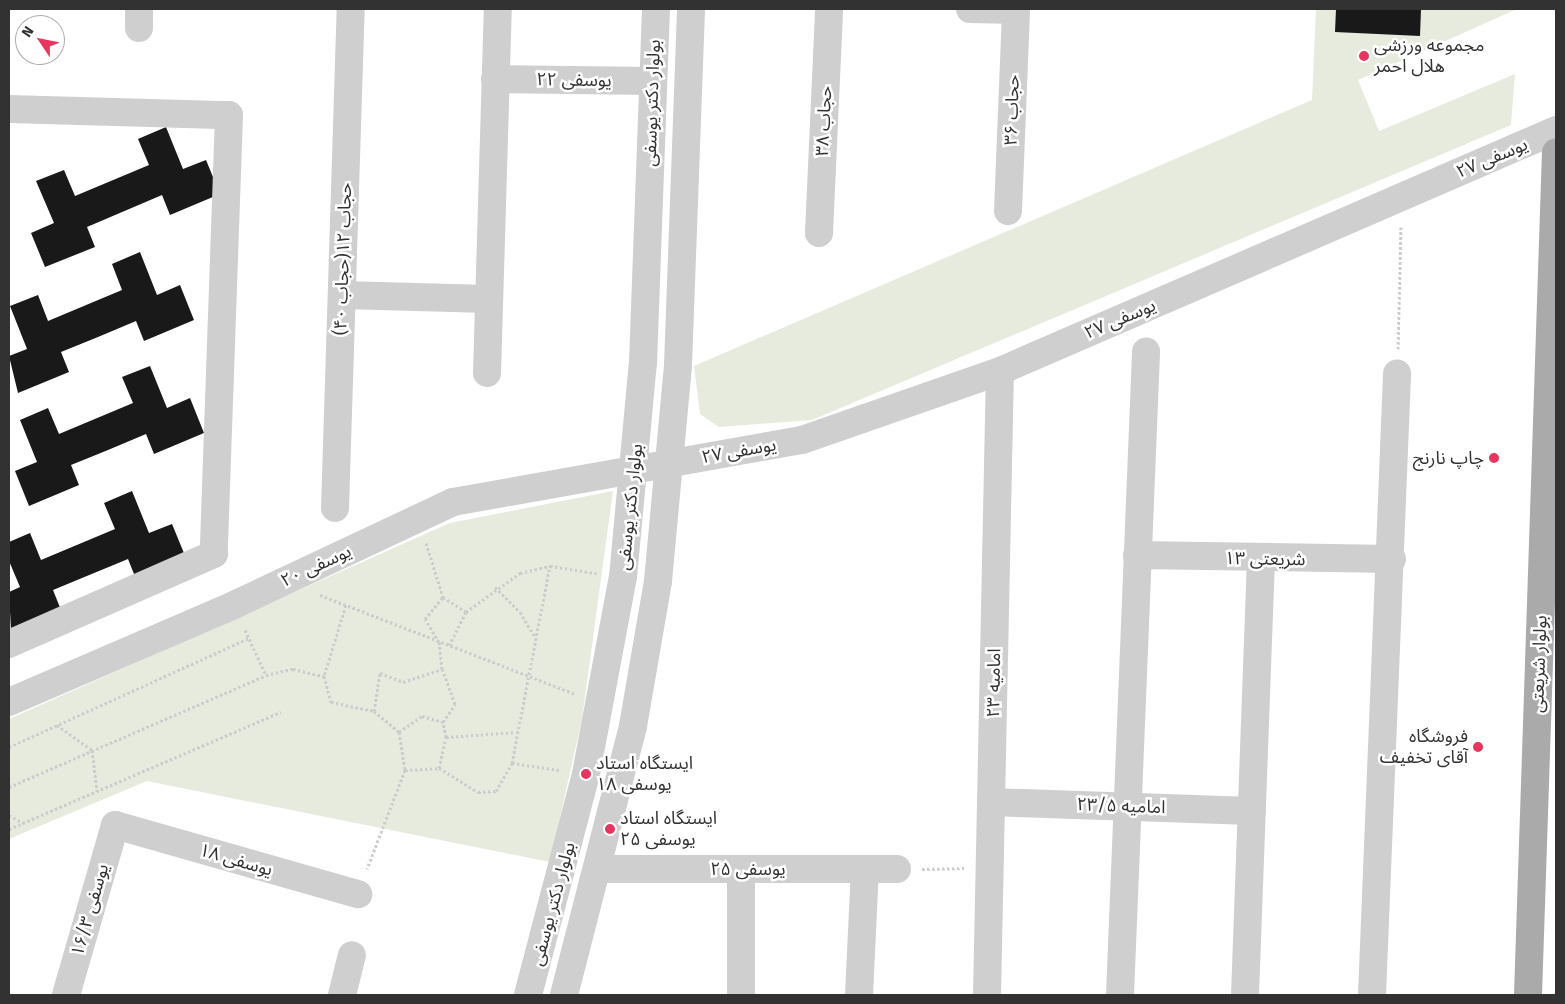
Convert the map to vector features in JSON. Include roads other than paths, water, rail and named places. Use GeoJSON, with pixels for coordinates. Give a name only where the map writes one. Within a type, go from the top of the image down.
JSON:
{"type":"FeatureCollection","features":[{"type":"Feature","properties":{"kind":"main road","name":"بولوار شریعتی"},"geometry":{"type":"LineString","coordinates":[[1528,995],[1556,152]]}},
{"type":"Feature","properties":{"kind":"street","name":"حجاب ۱۲(حجاب ۴۰)"},"geometry":{"type":"LineString","coordinates":[[335,508],[351,9]]}},
{"type":"Feature","properties":{"kind":"street"},"geometry":{"type":"LineString","coordinates":[[487,373],[498,9]]}},
{"type":"Feature","properties":{"kind":"street","name":"بولوار دکتر یوسفی"},"geometry":{"type":"LineString","coordinates":[[528,995],[586,774],[601,705],[623,577],[635,470],[656,9]]}},
{"type":"Feature","properties":{"kind":"street","name":"بولوار دکتر یوسفی"},"geometry":{"type":"LineString","coordinates":[[564,995],[600,870],[637,707],[658,581],[670,464],[691,9]]}},
{"type":"Feature","properties":{"kind":"street","name":"حجاب ۳۸"},"geometry":{"type":"LineString","coordinates":[[819,233],[829,9]]}},
{"type":"Feature","properties":{"kind":"street"},"geometry":{"type":"LineString","coordinates":[[970,9],[1016,10]]}},
{"type":"Feature","properties":{"kind":"street","name":"حجاب ۳۶"},"geometry":{"type":"LineString","coordinates":[[1008,211],[1016,10]]}},
{"type":"Feature","properties":{"kind":"street","name":"یوسفی ۲۲"},"geometry":{"type":"LineString","coordinates":[[495,79],[653,81]]}},
{"type":"Feature","properties":{"kind":"street"},"geometry":{"type":"LineString","coordinates":[[9,109],[229,115],[214,554],[9,644]]}},
{"type":"Feature","properties":{"kind":"street","name":"یوسفی ۲۷"},"geometry":{"type":"LineString","coordinates":[[635,470],[802,440],[1000,371],[1556,130]]}},
{"type":"Feature","properties":{"kind":"street"},"geometry":{"type":"LineString","coordinates":[[342,295],[489,299]]}},
{"type":"Feature","properties":{"kind":"street"},"geometry":{"type":"LineString","coordinates":[[1120,995],[1126,806],[1146,352]]}},
{"type":"Feature","properties":{"kind":"street","name":"امامیه ۲۳"},"geometry":{"type":"LineString","coordinates":[[987,995],[1000,371]]}},
{"type":"Feature","properties":{"kind":"street"},"geometry":{"type":"LineString","coordinates":[[1372,995],[1392,559],[1397,374]]}},
{"type":"Feature","properties":{"kind":"street","name":"یوسفی ۲۰"},"geometry":{"type":"LineString","coordinates":[[9,702],[234,605],[453,502],[635,470]]}},
{"type":"Feature","properties":{"kind":"street","name":"شریعتی ۱۳"},"geometry":{"type":"LineString","coordinates":[[1137,555],[1261,560],[1392,559]]}},
{"type":"Feature","properties":{"kind":"street"},"geometry":{"type":"LineString","coordinates":[[1245,995],[1261,560]]}},
{"type":"Feature","properties":{"kind":"street","name":"امامیه ۲۳/۵"},"geometry":{"type":"LineString","coordinates":[[991,802],[1252,811]]}},
{"type":"Feature","properties":{"kind":"street","name":"یوسفی ۱۸"},"geometry":{"type":"LineString","coordinates":[[115,825],[358,894]]}},
{"type":"Feature","properties":{"kind":"street","name":"یوسفی ۱۶/۳"},"geometry":{"type":"LineString","coordinates":[[68,995],[115,825]]}},
{"type":"Feature","properties":{"kind":"street"},"geometry":{"type":"LineString","coordinates":[[741,995],[742,869]]}},
{"type":"Feature","properties":{"kind":"street"},"geometry":{"type":"LineString","coordinates":[[858,995],[866,869]]}},
{"type":"Feature","properties":{"kind":"street","name":"یوسفی ۲۵"},"geometry":{"type":"LineString","coordinates":[[600,870],[897,869]]}},
{"type":"Feature","properties":{"kind":"street"},"geometry":{"type":"LineString","coordinates":[[342,995],[352,955]]}},
{"type":"Feature","properties":{"kind":"place","name":"مجموعه ورزشی هلال احمر"},"geometry":{"type":"Point","coordinates":[1364,56]}},
{"type":"Feature","properties":{"kind":"place","name":"چاپ نارنج"},"geometry":{"type":"Point","coordinates":[1494,458]}},
{"type":"Feature","properties":{"kind":"place","name":"فروشگاه آقای تخفیف"},"geometry":{"type":"Point","coordinates":[1478,747]}},
{"type":"Feature","properties":{"kind":"place","name":"ایستگاه استاد یوسفی ۱۸"},"geometry":{"type":"Point","coordinates":[586,774]}},
{"type":"Feature","properties":{"kind":"place","name":"ایستگاه استاد یوسفی ۲۵"},"geometry":{"type":"Point","coordinates":[610,829]}}]}
